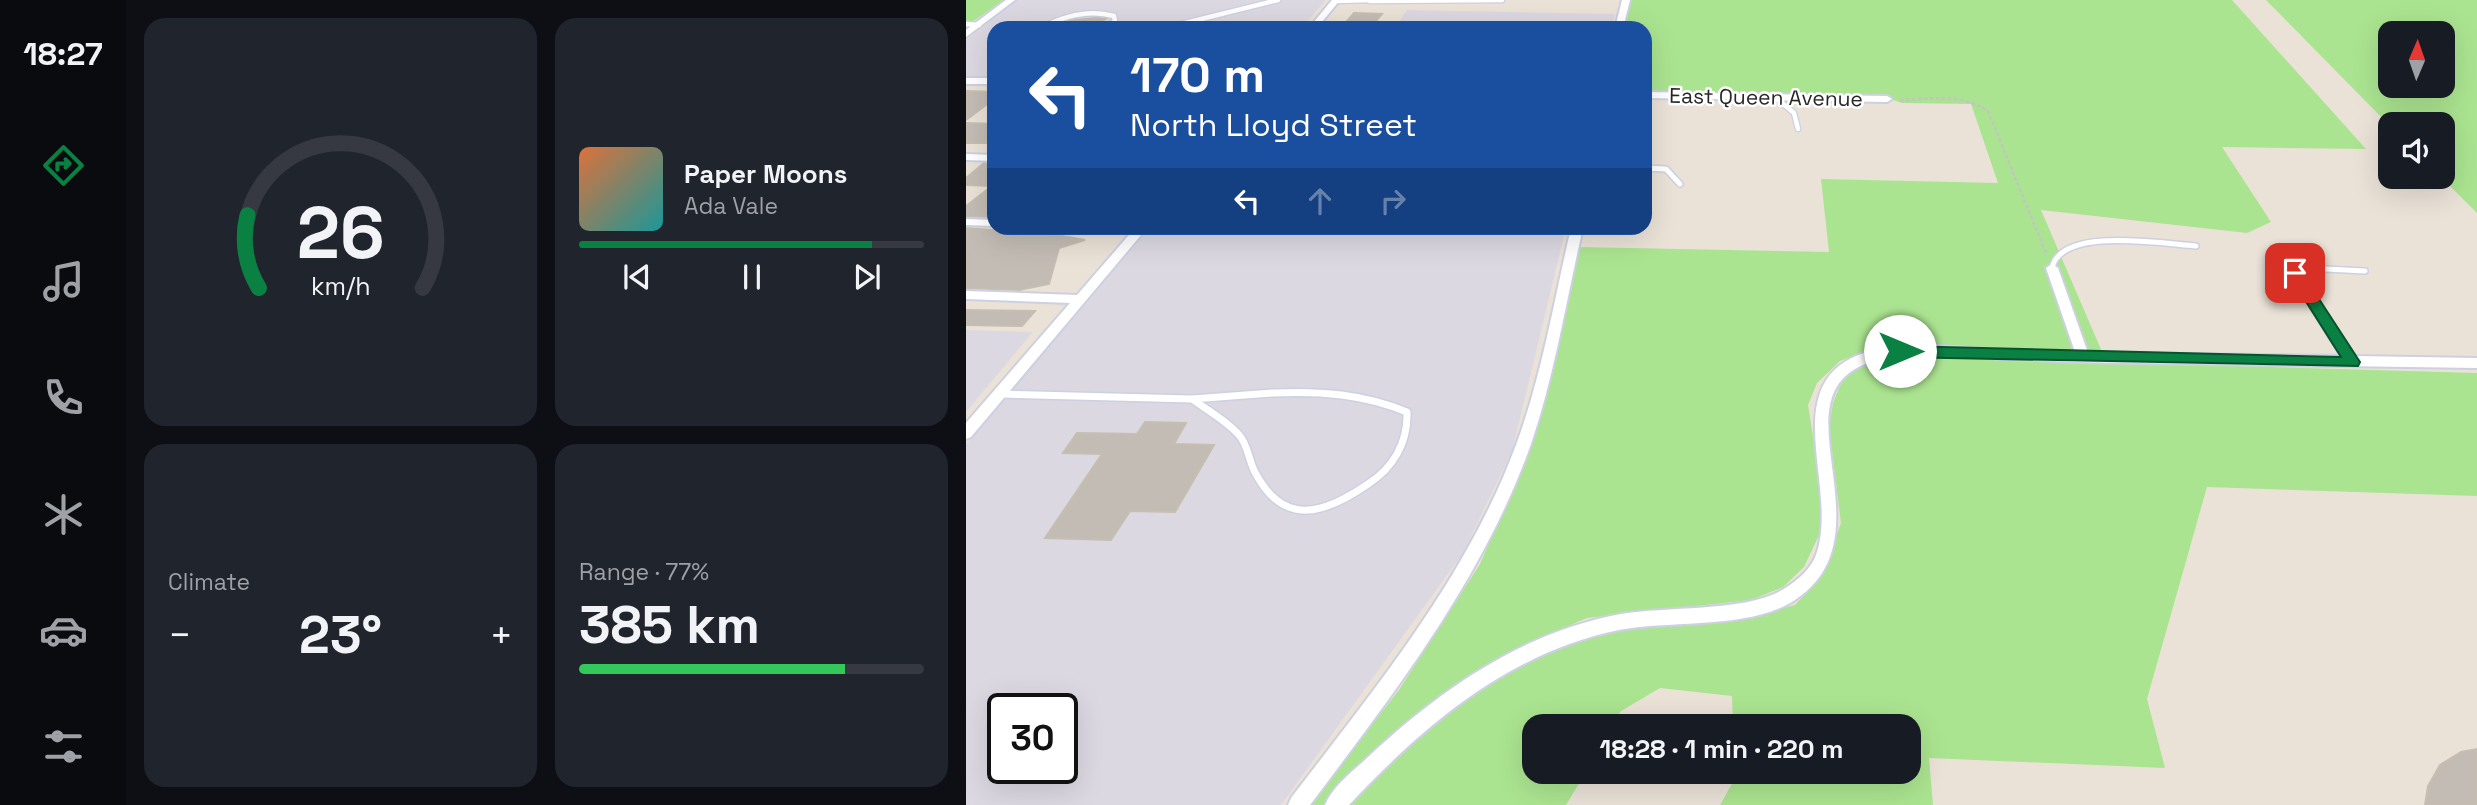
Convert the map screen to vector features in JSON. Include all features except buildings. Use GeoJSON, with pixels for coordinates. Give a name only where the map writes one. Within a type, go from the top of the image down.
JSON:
{"type":"FeatureCollection","features":[{"type":"Feature","properties":{"kind":"street"},"geometry":{"type":"LineString","coordinates":[[966,34],[1011,0]]}},
{"type":"Feature","properties":{"kind":"street"},"geometry":{"type":"LineString","coordinates":[[1319,21],[1336,0]]}},
{"type":"Feature","properties":{"kind":"street"},"geometry":{"type":"LineString","coordinates":[[1621,21],[1626,0]]}},
{"type":"Feature","properties":{"kind":"street"},"geometry":{"type":"LineString","coordinates":[[966,81],[987,81]]}},
{"type":"Feature","properties":{"kind":"street","name":"East Queen Avenue"},"geometry":{"type":"LineString","coordinates":[[1652,95],[1887,99]]}},
{"type":"Feature","properties":{"kind":"street"},"geometry":{"type":"LineString","coordinates":[[966,157],[987,158]]}},
{"type":"Feature","properties":{"kind":"street"},"geometry":{"type":"LineString","coordinates":[[966,222],[987,223]]}},
{"type":"Feature","properties":{"kind":"street"},"geometry":{"type":"LineString","coordinates":[[966,433],[1135,235]]}},
{"type":"Feature","properties":{"kind":"street"},"geometry":{"type":"LineString","coordinates":[[1298,805],[1423,636],[1473,552],[1501,498],[1536,403],[1575,235]]}},
{"type":"Feature","properties":{"kind":"street"},"geometry":{"type":"LineString","coordinates":[[2052,268],[2082,357]]}},
{"type":"Feature","properties":{"kind":"street"},"geometry":{"type":"LineString","coordinates":[[2295,273],[2352,362]]}},
{"type":"Feature","properties":{"kind":"street"},"geometry":{"type":"LineString","coordinates":[[966,295],[1081,299]]}},
{"type":"Feature","properties":{"kind":"street"},"geometry":{"type":"LineString","coordinates":[[1335,805],[1388,751],[1439,708],[1495,670],[1528,653],[1587,630],[1617,622],[1764,604],[1792,593],[1804,583],[1824,553],[1828,535],[1829,502],[1823,404],[1832,381],[1845,367],[1874,355],[1908,351],[2082,357],[2477,363]]}},
{"type":"Feature","properties":{"kind":"lane"},"geometry":{"type":"LineString","coordinates":[[1187,21],[1278,0]]}},
{"type":"Feature","properties":{"kind":"lane"},"geometry":{"type":"LineString","coordinates":[[1336,0],[1502,0]]}},
{"type":"Feature","properties":{"kind":"lane"},"geometry":{"type":"LineString","coordinates":[[1058,21],[1071,16],[1092,14],[1114,16],[1115,21]]}},
{"type":"Feature","properties":{"kind":"lane"},"geometry":{"type":"LineString","coordinates":[[966,24],[979,25]]}},
{"type":"Feature","properties":{"kind":"lane"},"geometry":{"type":"LineString","coordinates":[[1776,98],[1794,113],[1798,129]]}},
{"type":"Feature","properties":{"kind":"lane"},"geometry":{"type":"LineString","coordinates":[[1652,168],[1666,169],[1680,184]]}},
{"type":"Feature","properties":{"kind":"lane"},"geometry":{"type":"LineString","coordinates":[[2052,268],[2054,257],[2064,249],[2079,245],[2132,241],[2196,246]]}},
{"type":"Feature","properties":{"kind":"lane"},"geometry":{"type":"LineString","coordinates":[[2295,273],[2306,268],[2365,271]]}},
{"type":"Feature","properties":{"kind":"lane"},"geometry":{"type":"LineString","coordinates":[[1000,394],[1192,399],[1272,394],[1365,395],[1391,403],[1407,412],[1409,425],[1391,467],[1359,489],[1327,506],[1300,511],[1280,506],[1256,475],[1241,436],[1192,399]]}},
{"type":"Feature","properties":{"kind":"path"},"geometry":{"type":"LineString","coordinates":[[1887,99],[1976,104],[1988,111],[2052,268]]}},
{"type":"Feature","properties":{"kind":"shaded area"},"geometry":{"type":"Polygon","coordinates":[[[1017,0],[1326,0],[1307,21],[990,21],[1017,0]]]}},
{"type":"Feature","properties":{"kind":"shaded area"},"geometry":{"type":"Polygon","coordinates":[[[1407,10],[1615,14],[1614,21],[1400,21],[1407,10]]]}},
{"type":"Feature","properties":{"kind":"shaded area"},"geometry":{"type":"Polygon","coordinates":[[[987,24],[987,76],[966,76],[966,40],[987,24]]]}},
{"type":"Feature","properties":{"kind":"shaded area"},"geometry":{"type":"Polygon","coordinates":[[[1144,235],[1564,235],[1512,451],[1463,553],[1281,805],[966,805],[966,444],[1144,235]]]}},
{"type":"Feature","properties":{"kind":"shaded area"},"geometry":{"type":"Polygon","coordinates":[[[966,330],[1033,332],[966,412],[966,330]]]}},
{"type":"Feature","properties":{"kind":"green space"},"geometry":{"type":"Polygon","coordinates":[[[966,0],[1004,0],[966,26],[966,0]]]}},
{"type":"Feature","properties":{"kind":"green space"},"geometry":{"type":"Polygon","coordinates":[[[1628,0],[2232,0],[2366,149],[2222,147],[2271,222],[2247,233],[2041,210],[2103,354],[1913,346],[1872,349],[1840,361],[1817,383],[1808,405],[1823,498],[1819,535],[1804,567],[1783,587],[1751,600],[1587,618],[1521,646],[1411,717],[1334,791],[1323,805],[1309,805],[1399,690],[1480,564],[1532,442],[1580,247],[1829,252],[1821,179],[1998,183],[1971,104],[1902,103],[1888,98],[1652,92],[1652,21],[1624,21],[1628,0]]]}},
{"type":"Feature","properties":{"kind":"green space"},"geometry":{"type":"Polygon","coordinates":[[[2266,0],[2477,0],[2477,213],[2453,189],[2455,112],[2378,114],[2266,0]]]}},
{"type":"Feature","properties":{"kind":"green space"},"geometry":{"type":"Polygon","coordinates":[[[1891,356],[2477,373],[2477,496],[2207,487],[2147,699],[2165,768],[1929,758],[1933,805],[1720,805],[1732,784],[1921,784],[1921,714],[1733,714],[1732,696],[1660,688],[1619,714],[1522,714],[1522,784],[1579,784],[1566,805],[1345,805],[1423,731],[1515,667],[1589,637],[1645,626],[1752,616],[1795,605],[1821,577],[1841,523],[1829,427],[1833,403],[1842,381],[1860,365],[1891,356]]]}},
{"type":"Feature","properties":{"kind":"route"},"geometry":{"type":"LineString","coordinates":[[1900,351],[2352,362],[2295,273]]}}]}
